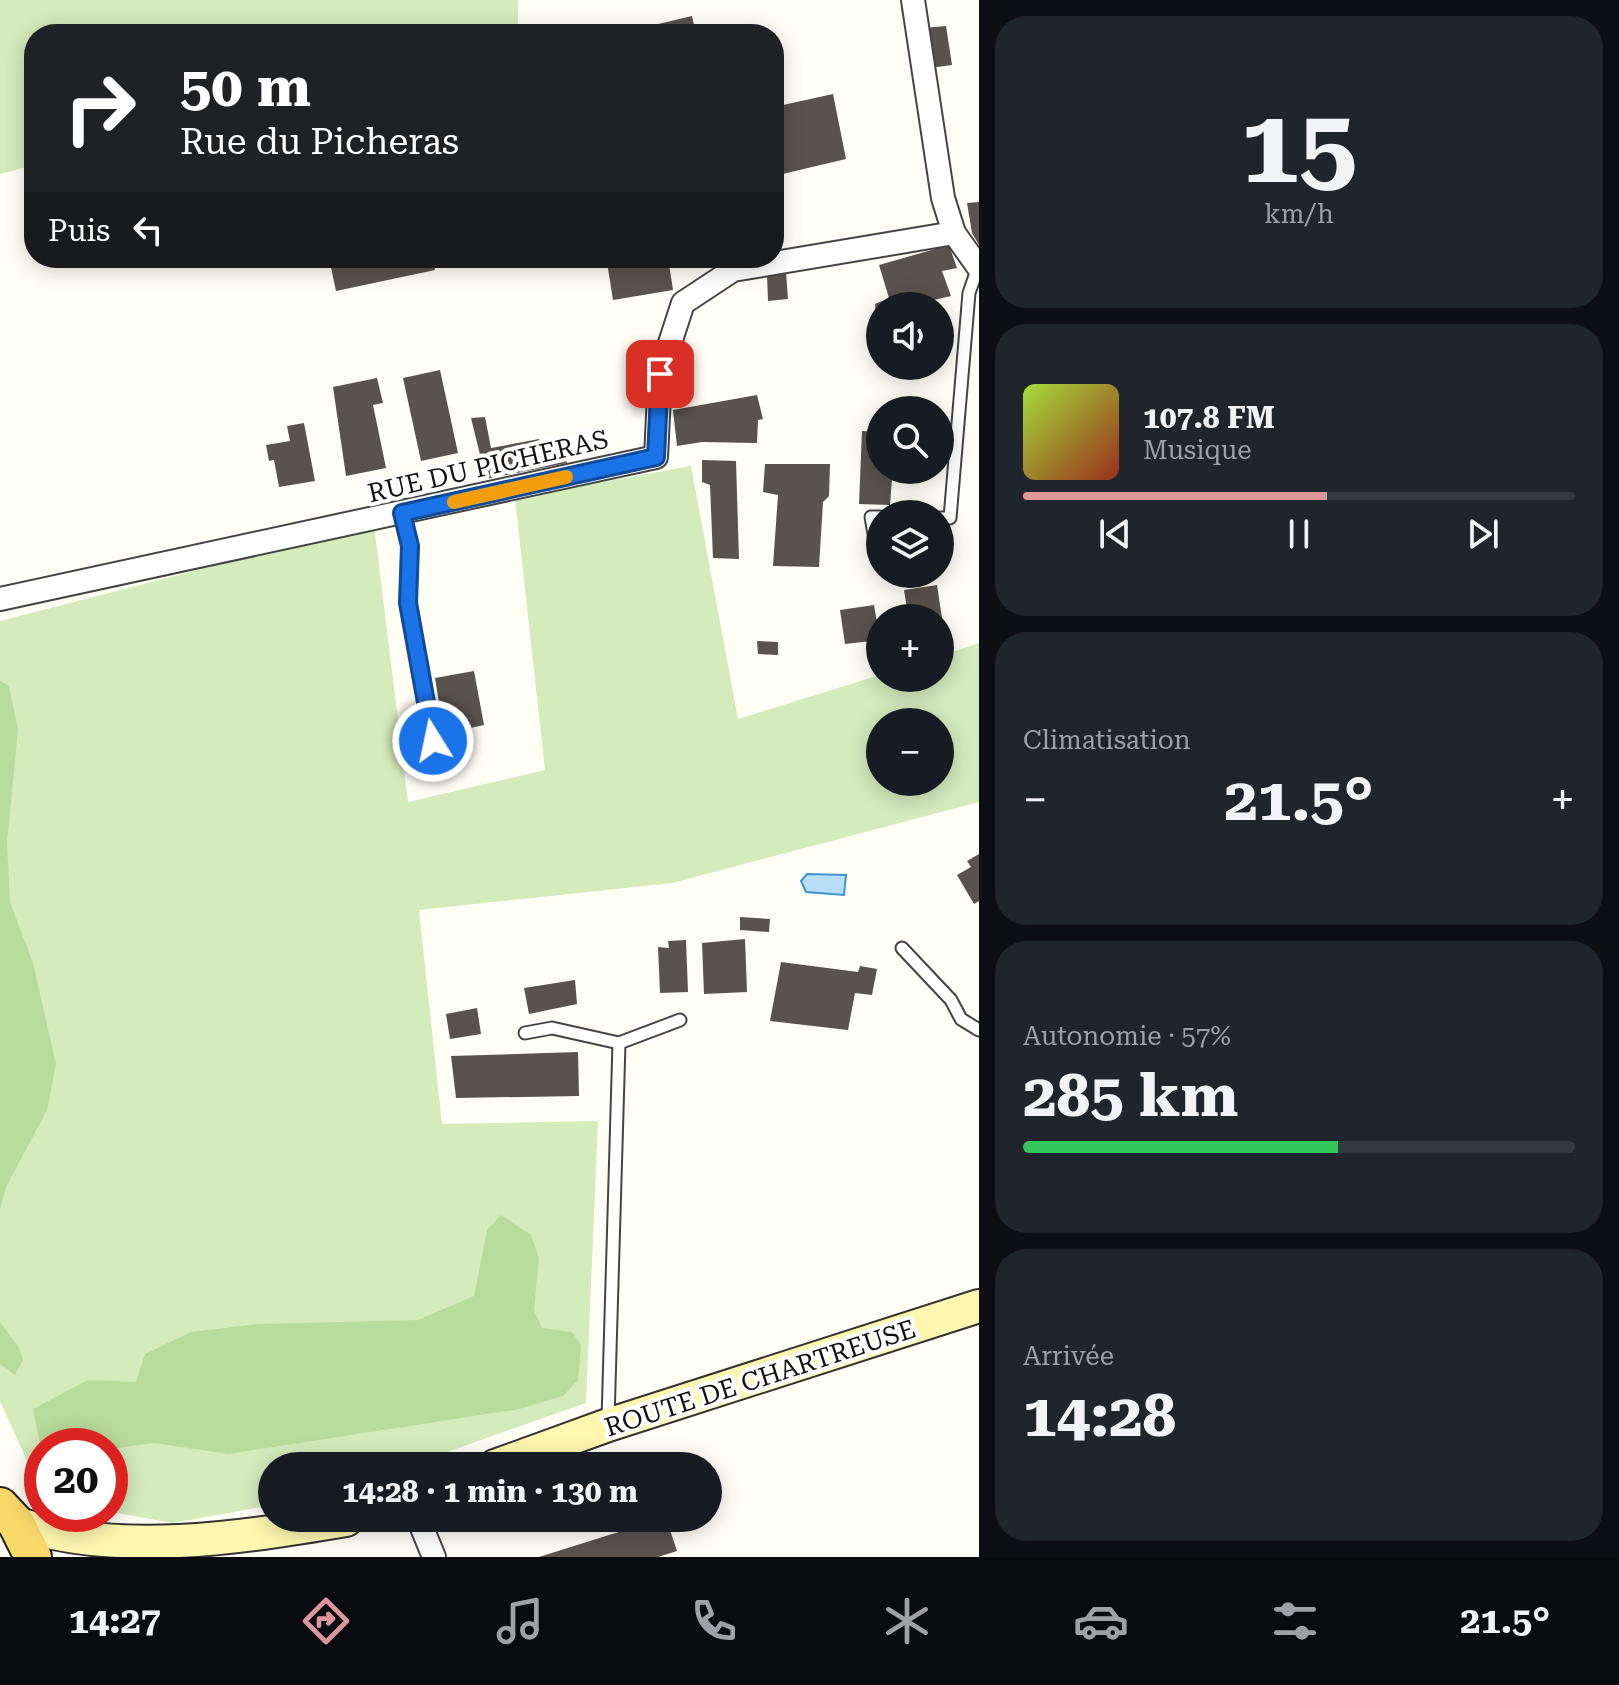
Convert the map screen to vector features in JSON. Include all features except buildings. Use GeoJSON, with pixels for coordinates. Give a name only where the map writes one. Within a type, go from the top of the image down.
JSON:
{"type":"FeatureCollection","features":[{"type":"Feature","properties":{"kind":"main road","name":"ROUTE DE CHARTREUSE"},"geometry":{"type":"LineString","coordinates":[[534,1452],[608,1425],[979,1306]]}},
{"type":"Feature","properties":{"kind":"main road"},"geometry":{"type":"LineString","coordinates":[[8,1514],[60,1541],[116,1547],[198,1543],[267,1532]]}},
{"type":"Feature","properties":{"kind":"main road"},"geometry":{"type":"LineString","coordinates":[[8,1514],[33,1557]]}},
{"type":"Feature","properties":{"kind":"main road"},"geometry":{"type":"LineString","coordinates":[[262,1557],[297,1546],[324,1532]]}},
{"type":"Feature","properties":{"kind":"street"},"geometry":{"type":"LineString","coordinates":[[913,0],[943,198],[954,233],[978,268]]}},
{"type":"Feature","properties":{"kind":"street","name":"RUE DU PICHERAS"},"geometry":{"type":"LineString","coordinates":[[784,261],[954,233]]}},
{"type":"Feature","properties":{"kind":"street","name":"RUE DU PICHERAS"},"geometry":{"type":"LineString","coordinates":[[0,599],[656,457],[660,374],[683,303],[733,270],[745,268]]}},
{"type":"Feature","properties":{"kind":"street"},"geometry":{"type":"LineString","coordinates":[[424,1532],[434,1557]]}},
{"type":"Feature","properties":{"kind":"lane"},"geometry":{"type":"LineString","coordinates":[[952,500],[969,293],[978,268]]}},
{"type":"Feature","properties":{"kind":"lane"},"geometry":{"type":"LineString","coordinates":[[402,513],[410,546],[408,603],[433,741]]}},
{"type":"Feature","properties":{"kind":"lane"},"geometry":{"type":"LineString","coordinates":[[902,948],[951,1000],[961,1019],[979,1030]]}},
{"type":"Feature","properties":{"kind":"lane"},"geometry":{"type":"LineString","coordinates":[[525,1033],[552,1028],[619,1043],[680,1020]]}},
{"type":"Feature","properties":{"kind":"lane"},"geometry":{"type":"LineString","coordinates":[[608,1425],[619,1043]]}},
{"type":"Feature","properties":{"kind":"green space"},"geometry":{"type":"Polygon","coordinates":[[[0,0],[518,0],[518,24],[24,24],[24,168],[0,174],[0,0]]]}},
{"type":"Feature","properties":{"kind":"green space"},"geometry":{"type":"Polygon","coordinates":[[[691,466],[738,719],[866,679],[866,692],[954,692],[954,651],[979,643],[979,802],[672,883],[419,910],[442,1124],[598,1121],[586,1403],[447,1452],[258,1452],[258,1508],[173,1523],[128,1515],[128,1428],[24,1428],[24,1454],[0,1401],[0,621],[374,525],[408,802],[545,770],[515,498],[691,466]]]}},
{"type":"Feature","properties":{"kind":"green space"},"geometry":{"type":"Polygon","coordinates":[[[0,681],[9,686],[18,730],[7,843],[10,902],[33,963],[56,1064],[47,1110],[6,1187],[0,1210],[0,681]]]}},
{"type":"Feature","properties":{"kind":"green space"},"geometry":{"type":"Polygon","coordinates":[[[501,1215],[531,1235],[539,1258],[534,1310],[542,1328],[572,1332],[581,1345],[578,1380],[563,1396],[519,1409],[229,1454],[154,1443],[128,1447],[128,1428],[37,1428],[33,1409],[88,1380],[136,1382],[145,1354],[191,1332],[259,1324],[418,1320],[474,1296],[487,1230],[501,1215]]]}},
{"type":"Feature","properties":{"kind":"green space"},"geometry":{"type":"Polygon","coordinates":[[[0,1322],[19,1348],[23,1360],[15,1375],[0,1364],[0,1322]]]}},
{"type":"Feature","properties":{"kind":"water"},"geometry":{"type":"Polygon","coordinates":[[[807,874],[846,875],[844,895],[806,892],[801,881],[807,874]]]}},
{"type":"Feature","properties":{"kind":"slow traffic"},"geometry":{"type":"LineString","coordinates":[[454,502],[566,477]]}},
{"type":"Feature","properties":{"kind":"route"},"geometry":{"type":"LineString","coordinates":[[433,741],[408,603],[410,546],[402,513],[656,457],[660,374]]}}]}
